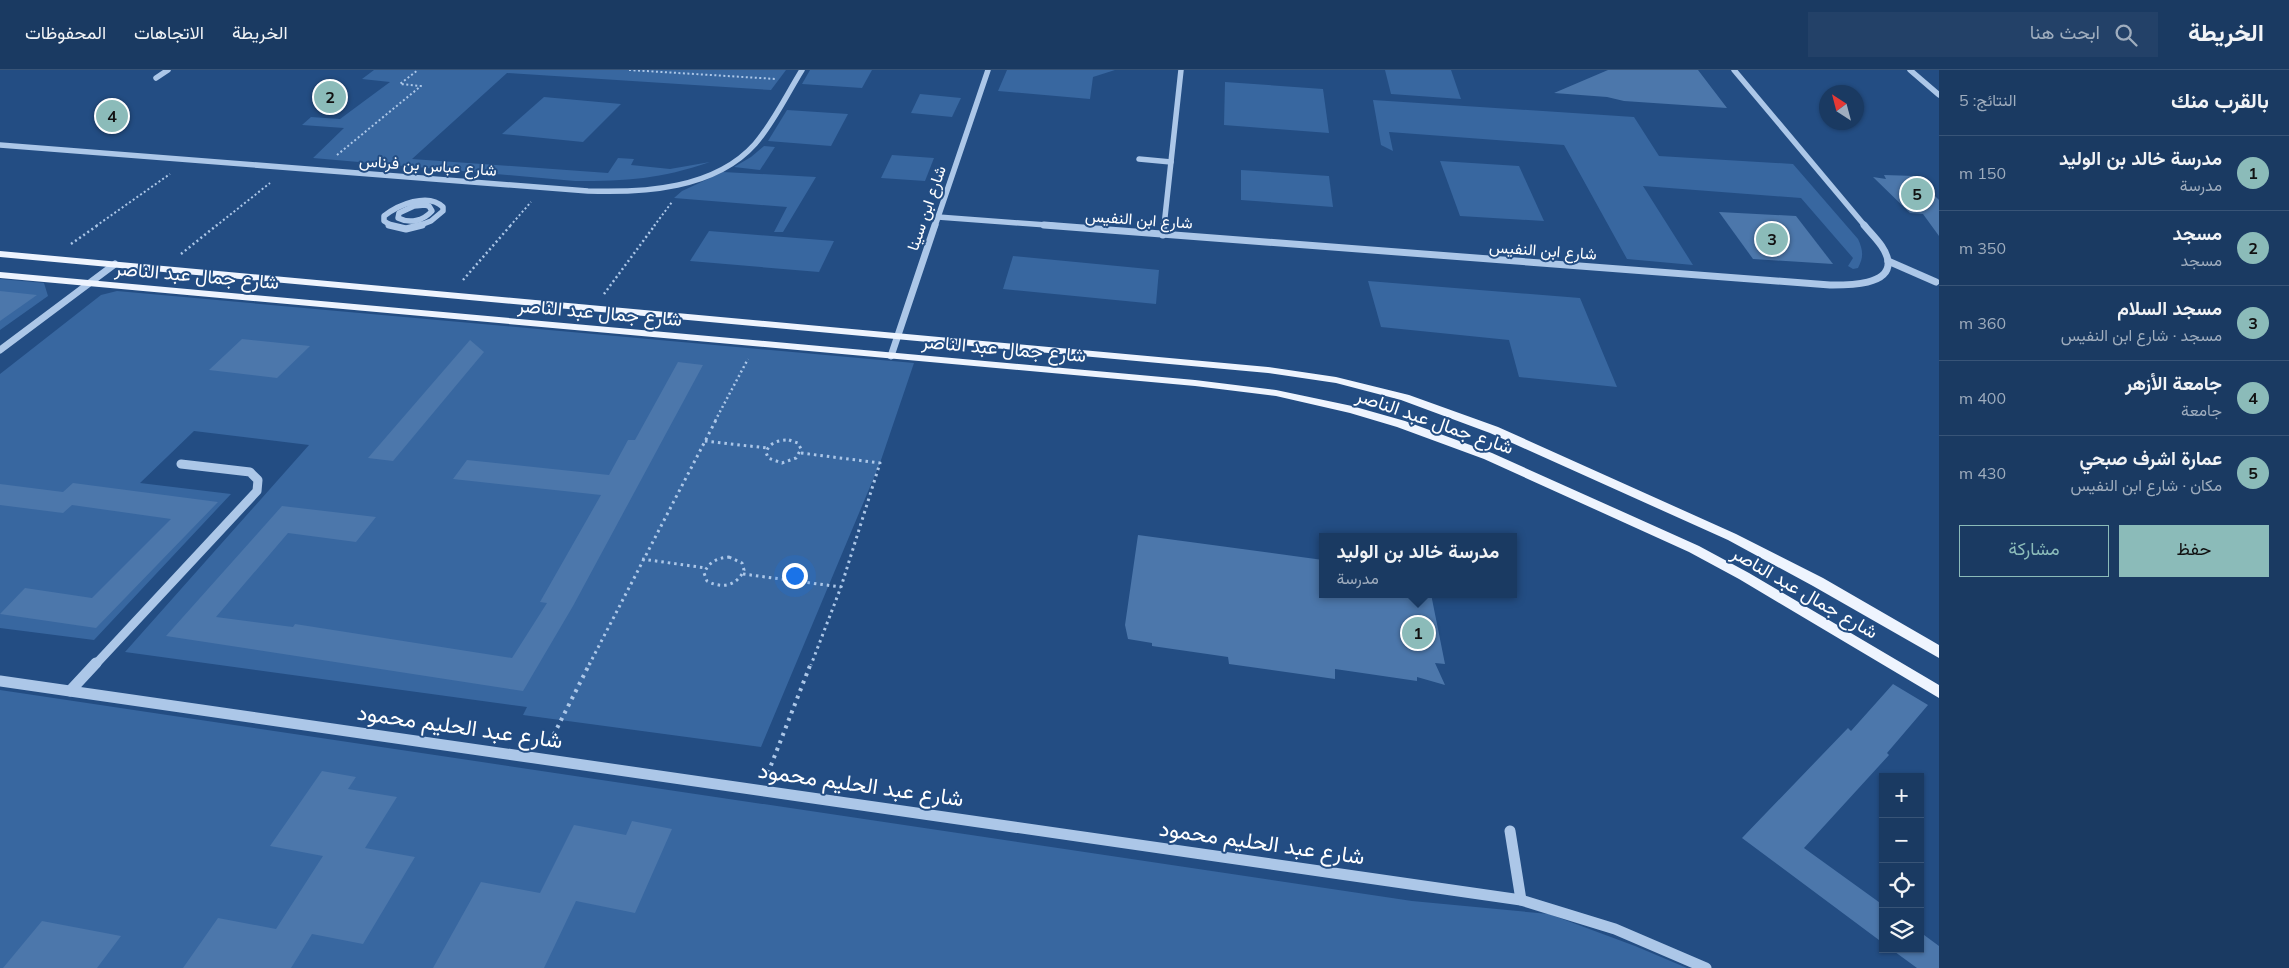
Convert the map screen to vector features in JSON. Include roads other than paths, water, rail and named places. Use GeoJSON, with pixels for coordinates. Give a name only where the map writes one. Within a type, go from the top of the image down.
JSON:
{"type":"FeatureCollection","features":[{"type":"Feature","properties":{"kind":"main road","name":"شارع جمال عبد الناصر"},"geometry":{"type":"LineString","coordinates":[[0,254],[1268,370],[1336,380],[1404,397],[1494,430],[1697,520],[1818,582],[1939,652]]}},
{"type":"Feature","properties":{"kind":"main road","name":"شارع جمال عبد الناصر"},"geometry":{"type":"LineString","coordinates":[[0,275],[1235,387],[1317,401],[1401,424],[1488,456],[1686,545],[1744,576],[1939,692]]}},
{"type":"Feature","properties":{"kind":"street","name":"شارع عباس بن فرناس"},"geometry":{"type":"LineString","coordinates":[[0,146],[620,192],[654,188],[687,181],[722,168],[749,151],[756,144],[802,70]]}},
{"type":"Feature","properties":{"kind":"street","name":"شارع ابن سينا"},"geometry":{"type":"LineString","coordinates":[[891,356],[988,70]]}},
{"type":"Feature","properties":{"kind":"street"},"geometry":{"type":"LineString","coordinates":[[1163,235],[1181,70]]}},
{"type":"Feature","properties":{"kind":"street"},"geometry":{"type":"LineString","coordinates":[[1734,70],[1881,246],[1888,261],[1936,282]]}},
{"type":"Feature","properties":{"kind":"street"},"geometry":{"type":"LineString","coordinates":[[1910,70],[1939,95]]}},
{"type":"Feature","properties":{"kind":"street"},"geometry":{"type":"LineString","coordinates":[[1139,159],[1171,162]]}},
{"type":"Feature","properties":{"kind":"street"},"geometry":{"type":"LineString","coordinates":[[424,200],[439,203],[443,207],[443,211],[439,216],[424,225],[403,228],[394,227],[384,221],[384,216],[395,207],[424,200]]}},
{"type":"Feature","properties":{"kind":"street"},"geometry":{"type":"LineString","coordinates":[[425,205],[429,206],[432,211],[422,219],[409,221],[398,218],[399,213],[407,208],[425,205]]}},
{"type":"Feature","properties":{"kind":"street","name":"شارع ابن النفيس"},"geometry":{"type":"LineString","coordinates":[[938,218],[1836,286],[1852,285],[1876,279],[1884,274],[1888,268],[1888,261]]}},
{"type":"Feature","properties":{"kind":"street"},"geometry":{"type":"LineString","coordinates":[[0,350],[115,264]]}},
{"type":"Feature","properties":{"kind":"street"},"geometry":{"type":"LineString","coordinates":[[70,691],[257,490],[258,480],[250,472],[181,464]]}},
{"type":"Feature","properties":{"kind":"street","name":"شارع عبد الحليم محمود"},"geometry":{"type":"LineString","coordinates":[[0,680],[1521,900],[1615,929],[1706,968]]}},
{"type":"Feature","properties":{"kind":"street"},"geometry":{"type":"LineString","coordinates":[[1510,831],[1521,900]]}},
{"type":"Feature","properties":{"kind":"lane"},"geometry":{"type":"LineString","coordinates":[[156,78],[168,70]]}},
{"type":"Feature","properties":{"kind":"place","name":"مسجد"},"geometry":{"type":"Point","coordinates":[330,97]}},
{"type":"Feature","properties":{"kind":"place","name":"جامعة الأزهر"},"geometry":{"type":"Point","coordinates":[112,116]}},
{"type":"Feature","properties":{"kind":"place","name":"عمارة اشرف صبحي"},"geometry":{"type":"Point","coordinates":[1917,194]}},
{"type":"Feature","properties":{"kind":"place","name":"مسجد السلام"},"geometry":{"type":"Point","coordinates":[1772,239]}},
{"type":"Feature","properties":{"kind":"place","name":"مدرسة خالد بن الوليد"},"geometry":{"type":"Point","coordinates":[1418,633]}}]}
